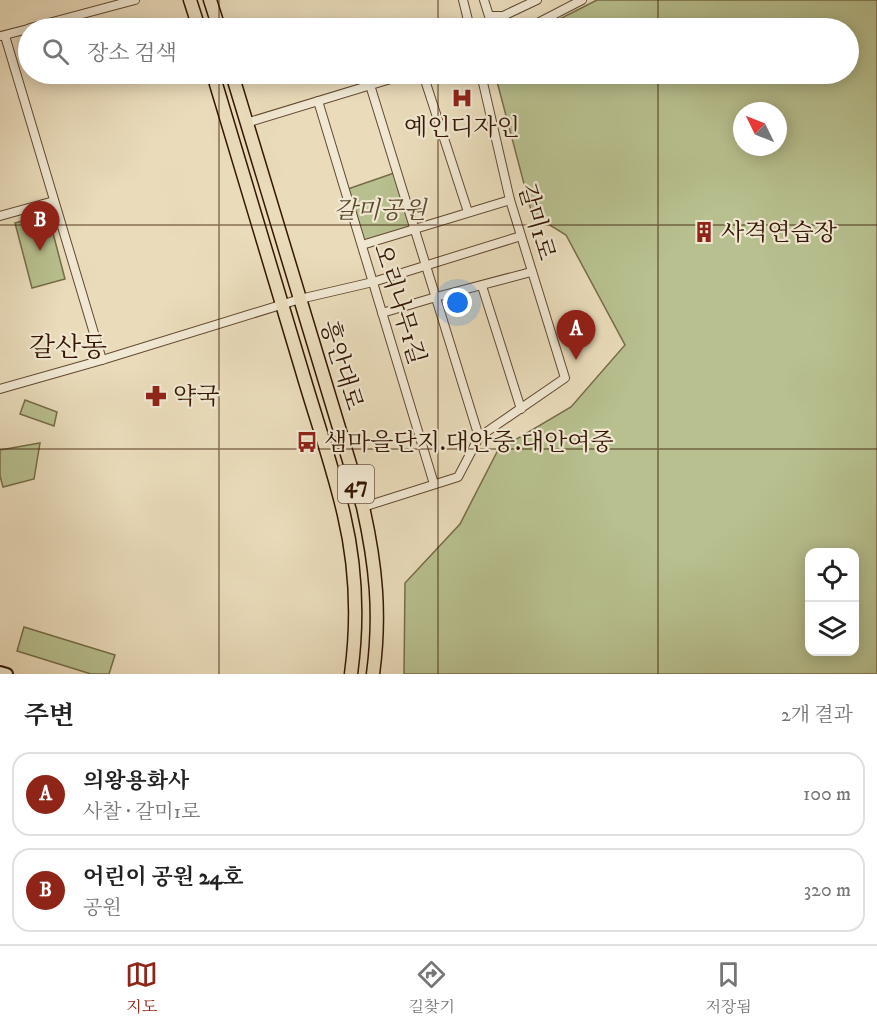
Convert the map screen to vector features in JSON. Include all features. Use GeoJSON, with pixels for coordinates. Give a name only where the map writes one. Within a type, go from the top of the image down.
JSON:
{"type":"FeatureCollection","features":[{"type":"Feature","properties":{"kind":"main road"},"geometry":{"type":"LineString","coordinates":[[190,0],[196,18]]}},
{"type":"Feature","properties":{"kind":"main road"},"geometry":{"type":"LineString","coordinates":[[210,0],[216,18]]}},
{"type":"Feature","properties":{"kind":"main road","name":"흥안대로"},"geometry":{"type":"LineString","coordinates":[[216,84],[344,515],[351,559],[354,603],[354,648],[351,674]]}},
{"type":"Feature","properties":{"kind":"main road","name":"흥안대로"},"geometry":{"type":"LineString","coordinates":[[235,84],[363,507],[373,552],[377,603],[373,674]]}},
{"type":"Feature","properties":{"kind":"main road"},"geometry":{"type":"LineString","coordinates":[[274,274],[291,269]]}},
{"type":"Feature","properties":{"kind":"street"},"geometry":{"type":"LineString","coordinates":[[69,18],[135,0]]}},
{"type":"Feature","properties":{"kind":"street"},"geometry":{"type":"LineString","coordinates":[[463,0],[468,18]]}},
{"type":"Feature","properties":{"kind":"street"},"geometry":{"type":"LineString","coordinates":[[484,0],[489,16],[503,16],[537,0]]}},
{"type":"Feature","properties":{"kind":"street"},"geometry":{"type":"LineString","coordinates":[[547,18],[582,0]]}},
{"type":"Feature","properties":{"kind":"street"},"geometry":{"type":"LineString","coordinates":[[18,32],[2,36],[102,360]]}},
{"type":"Feature","properties":{"kind":"street"},"geometry":{"type":"LineString","coordinates":[[246,123],[373,84]]}},
{"type":"Feature","properties":{"kind":"street"},"geometry":{"type":"LineString","coordinates":[[426,84],[468,212]]}},
{"type":"Feature","properties":{"kind":"street","name":"갈미1로"},"geometry":{"type":"LineString","coordinates":[[483,84],[520,236],[565,378],[521,409]]}},
{"type":"Feature","properties":{"kind":"street"},"geometry":{"type":"LineString","coordinates":[[370,85],[479,437]]}},
{"type":"Feature","properties":{"kind":"street","name":"오리나무1길"},"geometry":{"type":"LineString","coordinates":[[318,101],[434,484]]}},
{"type":"Feature","properties":{"kind":"street"},"geometry":{"type":"LineString","coordinates":[[362,245],[510,200]]}},
{"type":"Feature","properties":{"kind":"street"},"geometry":{"type":"LineString","coordinates":[[0,216],[54,201]]}},
{"type":"Feature","properties":{"kind":"street"},"geometry":{"type":"LineString","coordinates":[[0,389],[300,299],[373,282],[520,236]]}},
{"type":"Feature","properties":{"kind":"street"},"geometry":{"type":"LineString","coordinates":[[382,313],[531,272]]}},
{"type":"Feature","properties":{"kind":"street"},"geometry":{"type":"LineString","coordinates":[[363,507],[458,477],[479,437],[521,409],[482,286]]}},
{"type":"Feature","properties":{"kind":"street"},"geometry":{"type":"LineString","coordinates":[[0,672],[7,674]]}},
{"type":"Feature","properties":{"kind":"green space"},"geometry":{"type":"Polygon","coordinates":[[[597,0],[877,0],[877,674],[404,674],[405,583],[460,524],[498,450],[571,407],[625,345],[566,235],[532,214],[498,84],[859,84],[859,18],[562,18],[597,0]]]}},
{"type":"Feature","properties":{"kind":"green space","name":"갈미공원"},"geometry":{"type":"Polygon","coordinates":[[[397,172],[415,230],[362,245],[345,190],[397,172]]]}},
{"type":"Feature","properties":{"kind":"green space"},"geometry":{"type":"Polygon","coordinates":[[[48,214],[65,279],[32,288],[15,223],[48,214]]]}},
{"type":"Feature","properties":{"kind":"green space"},"geometry":{"type":"Polygon","coordinates":[[[25,400],[57,412],[54,426],[20,414],[25,400]]]}},
{"type":"Feature","properties":{"kind":"green space"},"geometry":{"type":"Polygon","coordinates":[[[40,443],[34,479],[3,487],[0,476],[0,450],[40,443]]]}},
{"type":"Feature","properties":{"kind":"green space"},"geometry":{"type":"Polygon","coordinates":[[[24,627],[115,655],[109,674],[91,674],[17,651],[24,627]]]}},
{"type":"Feature","properties":{"kind":"place","name":"예인디자인"},"geometry":{"type":"Point","coordinates":[462,98]}},
{"type":"Feature","properties":{"kind":"place","name":"사격연습장"},"geometry":{"type":"Point","coordinates":[704,232]}},
{"type":"Feature","properties":{"kind":"place","name":"어린이 공원 24호"},"geometry":{"type":"Point","coordinates":[40,251]}},
{"type":"Feature","properties":{"kind":"place","name":"의왕용화사"},"geometry":{"type":"Point","coordinates":[576,360]}},
{"type":"Feature","properties":{"kind":"place","name":"약국"},"geometry":{"type":"Point","coordinates":[156,396]}},
{"type":"Feature","properties":{"kind":"place","name":"샘마을단지.대안중.대안여중"},"geometry":{"type":"Point","coordinates":[307,442]}},
{"type":"Feature","properties":{"kind":"district","name":"갈산동"},"geometry":{"type":"Point","coordinates":[68,347]}}]}
